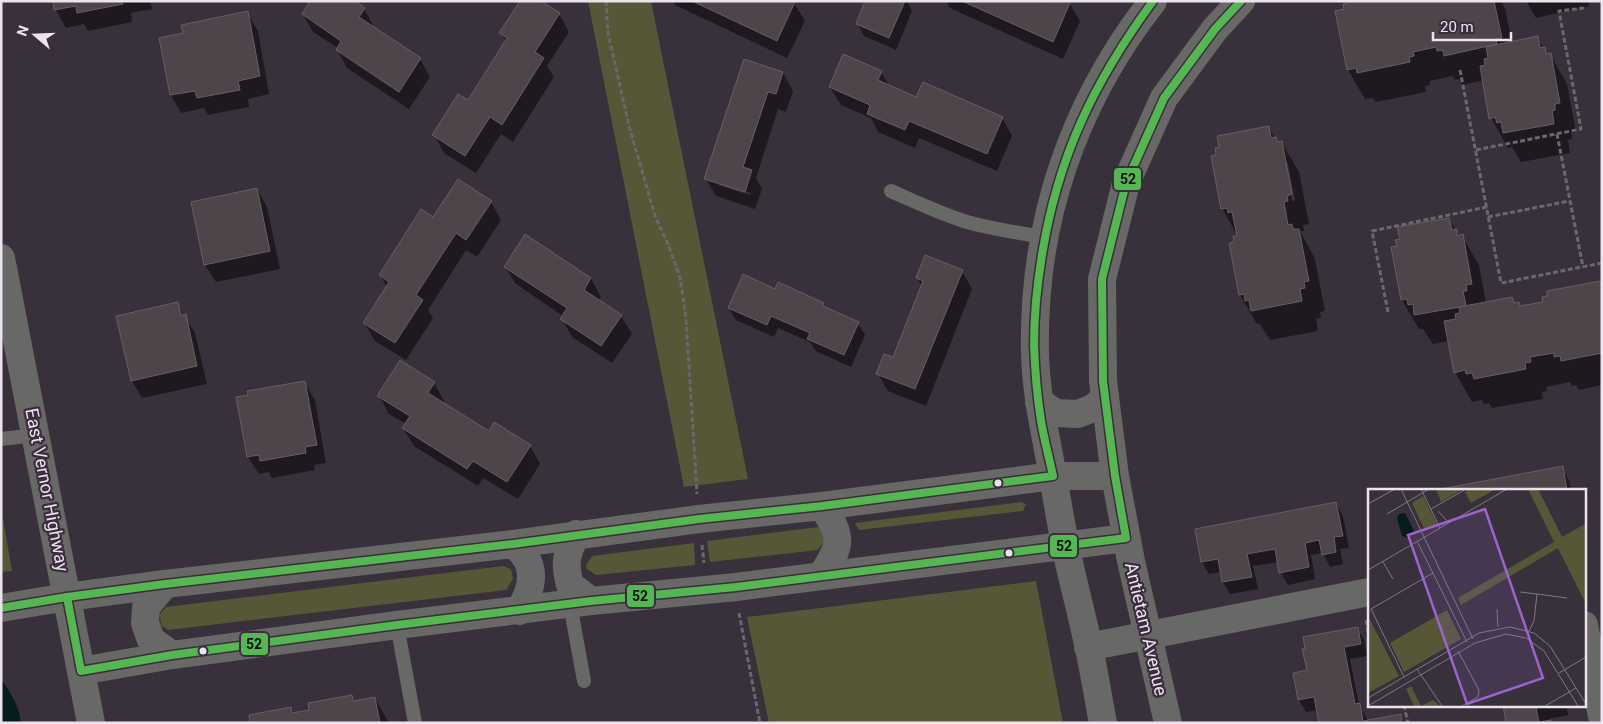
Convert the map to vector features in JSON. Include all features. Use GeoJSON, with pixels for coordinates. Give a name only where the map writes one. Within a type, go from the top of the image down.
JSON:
{"type":"FeatureCollection","features":[{"type":"Feature","properties":{"kind":"street"},"geometry":{"type":"LineString","coordinates":[[1103,723],[1065,544],[1040,412],[1035,355],[1036,302],[1044,237],[1056,186],[1074,132],[1100,79],[1134,25],[1153,1]]}},
{"type":"Feature","properties":{"kind":"street","name":"Antietam Avenue"},"geometry":{"type":"LineString","coordinates":[[1168,723],[1126,538],[1115,476],[1103,382],[1102,279],[1126,183],[1164,98],[1214,29],[1241,1]]}},
{"type":"Feature","properties":{"kind":"street","name":"East Vernor Highway"},"geometry":{"type":"LineString","coordinates":[[1,258],[9,344],[36,435],[91,723]]}},
{"type":"Feature","properties":{"kind":"street"},"geometry":{"type":"LineString","coordinates":[[1039,402],[1056,413],[1078,414],[1093,408],[1105,398]]}},
{"type":"Feature","properties":{"kind":"street"},"geometry":{"type":"LineString","coordinates":[[1,608],[165,584],[513,544],[700,518],[822,506],[1053,476],[1115,476]]}},
{"type":"Feature","properties":{"kind":"street"},"geometry":{"type":"LineString","coordinates":[[821,576],[833,557],[838,537],[834,523],[822,506]]}},
{"type":"Feature","properties":{"kind":"street"},"geometry":{"type":"LineString","coordinates":[[576,534],[567,554],[566,570],[570,585],[580,603]]}},
{"type":"Feature","properties":{"kind":"street"},"geometry":{"type":"LineString","coordinates":[[80,671],[172,655],[397,625],[736,587],[1065,544],[1126,538]]}},
{"type":"Feature","properties":{"kind":"street"},"geometry":{"type":"LineString","coordinates":[[513,544],[523,551],[532,578],[528,596],[519,611]]}},
{"type":"Feature","properties":{"kind":"street"},"geometry":{"type":"LineString","coordinates":[[165,584],[146,607],[145,623],[151,640],[172,655]]}},
{"type":"Feature","properties":{"kind":"street"},"geometry":{"type":"LineString","coordinates":[[1088,647],[1256,614],[1367,604]]}},
{"type":"Feature","properties":{"kind":"street"},"geometry":{"type":"LineString","coordinates":[[1586,635],[1602,716]]}},
{"type":"Feature","properties":{"kind":"lane"},"geometry":{"type":"LineString","coordinates":[[891,191],[934,210],[968,222],[1009,232],[1044,237]]}},
{"type":"Feature","properties":{"kind":"lane"},"geometry":{"type":"LineString","coordinates":[[1,439],[36,435]]}},
{"type":"Feature","properties":{"kind":"lane"},"geometry":{"type":"LineString","coordinates":[[580,603],[584,681]]}},
{"type":"Feature","properties":{"kind":"lane"},"geometry":{"type":"LineString","coordinates":[[397,625],[415,723]]}},
{"type":"Feature","properties":{"kind":"path"},"geometry":{"type":"LineString","coordinates":[[606,1],[608,33],[628,126],[654,216],[668,244],[680,277],[686,319],[697,488]]}},
{"type":"Feature","properties":{"kind":"path"},"geometry":{"type":"LineString","coordinates":[[1476,150],[1581,129],[1559,11],[1584,8]]}},
{"type":"Feature","properties":{"kind":"path"},"geometry":{"type":"LineString","coordinates":[[1460,70],[1501,283],[1602,263]]}},
{"type":"Feature","properties":{"kind":"path"},"geometry":{"type":"LineString","coordinates":[[1558,134],[1569,201],[1583,267]]}},
{"type":"Feature","properties":{"kind":"path"},"geometry":{"type":"LineString","coordinates":[[1488,216],[1569,201]]}},
{"type":"Feature","properties":{"kind":"path"},"geometry":{"type":"LineString","coordinates":[[1388,312],[1372,231],[1487,207]]}},
{"type":"Feature","properties":{"kind":"path"},"geometry":{"type":"LineString","coordinates":[[702,541],[704,566]]}},
{"type":"Feature","properties":{"kind":"path"},"geometry":{"type":"LineString","coordinates":[[1367,604],[1368,620]]}},
{"type":"Feature","properties":{"kind":"path"},"geometry":{"type":"LineString","coordinates":[[740,613],[760,723]]}},
{"type":"Feature","properties":{"kind":"path"},"geometry":{"type":"LineString","coordinates":[[1404,706],[1408,723]]}},
{"type":"Feature","properties":{"kind":"green space"},"geometry":{"type":"Polygon","coordinates":[[[588,1],[651,1],[748,479],[684,487],[588,1]]]}},
{"type":"Feature","properties":{"kind":"green space"},"geometry":{"type":"Polygon","coordinates":[[[1021,502],[1026,504],[1023,511],[859,530],[855,523],[1021,502]]]}},
{"type":"Feature","properties":{"kind":"green space"},"geometry":{"type":"Polygon","coordinates":[[[1,508],[12,571],[1,572],[1,508]]]}},
{"type":"Feature","properties":{"kind":"green space"},"geometry":{"type":"Polygon","coordinates":[[[818,527],[824,533],[825,540],[818,550],[710,562],[707,541],[818,527]]]}},
{"type":"Feature","properties":{"kind":"green space"},"geometry":{"type":"Polygon","coordinates":[[[694,543],[695,565],[596,575],[587,569],[586,565],[592,556],[694,543]]]}},
{"type":"Feature","properties":{"kind":"green space"},"geometry":{"type":"Polygon","coordinates":[[[503,566],[511,569],[513,579],[506,590],[168,630],[161,625],[160,614],[166,607],[503,566]]]}},
{"type":"Feature","properties":{"kind":"green space"},"geometry":{"type":"Polygon","coordinates":[[[1036,581],[1063,723],[769,723],[747,617],[1036,581]]]}},
{"type":"Feature","properties":{"kind":"shaded area"},"geometry":{"type":"Polygon","coordinates":[[[1,679],[14,700],[21,723],[1,723],[1,679]]]}},
{"type":"Feature","properties":{"kind":"building"},"geometry":{"type":"Polygon","coordinates":[[[53,1],[122,1],[123,4],[77,13],[76,6],[54,10],[53,1]]]}},
{"type":"Feature","properties":{"kind":"building"},"geometry":{"type":"Polygon","coordinates":[[[310,1],[355,1],[365,8],[359,17],[421,58],[399,92],[336,50],[341,41],[302,14],[310,1]]]}},
{"type":"Feature","properties":{"kind":"building"},"geometry":{"type":"Polygon","coordinates":[[[520,1],[541,1],[560,13],[535,52],[544,58],[502,125],[490,117],[465,156],[432,135],[458,94],[468,100],[507,38],[499,33],[520,1]]]}},
{"type":"Feature","properties":{"kind":"building"},"geometry":{"type":"Polygon","coordinates":[[[692,1],[794,1],[795,2],[777,41],[692,1]]]}},
{"type":"Feature","properties":{"kind":"building"},"geometry":{"type":"Polygon","coordinates":[[[865,1],[905,1],[889,38],[856,24],[865,1]]]}},
{"type":"Feature","properties":{"kind":"building"},"geometry":{"type":"Polygon","coordinates":[[[962,1],[1041,1],[1045,3],[1046,1],[1067,1],[1070,3],[1053,42],[962,1]]]}},
{"type":"Feature","properties":{"kind":"building"},"geometry":{"type":"Polygon","coordinates":[[[1354,1],[1494,1],[1502,38],[1496,39],[1497,44],[1444,56],[1443,50],[1437,51],[1436,47],[1413,52],[1414,56],[1409,57],[1410,62],[1357,73],[1356,68],[1347,70],[1335,11],[1344,9],[1343,4],[1354,1]]]}},
{"type":"Feature","properties":{"kind":"building"},"geometry":{"type":"Polygon","coordinates":[[[248,11],[260,76],[238,81],[240,90],[197,98],[195,91],[170,95],[159,38],[183,33],[181,25],[248,11]]]}},
{"type":"Feature","properties":{"kind":"building"},"geometry":{"type":"Polygon","coordinates":[[[1538,36],[1540,48],[1545,47],[1546,54],[1551,53],[1560,103],[1555,104],[1555,110],[1552,111],[1554,124],[1503,133],[1501,122],[1497,123],[1495,117],[1489,119],[1480,66],[1485,65],[1484,59],[1488,58],[1486,47],[1538,36]]]}},
{"type":"Feature","properties":{"kind":"building"},"geometry":{"type":"Polygon","coordinates":[[[843,54],[882,71],[878,80],[916,97],[923,82],[1003,117],[987,154],[909,121],[905,130],[867,114],[870,105],[829,87],[843,54]]]}},
{"type":"Feature","properties":{"kind":"building"},"geometry":{"type":"Polygon","coordinates":[[[744,59],[783,72],[776,94],[768,92],[743,167],[752,170],[745,192],[704,179],[744,59]]]}},
{"type":"Feature","properties":{"kind":"building"},"geometry":{"type":"Polygon","coordinates":[[[1269,126],[1271,138],[1276,137],[1277,142],[1282,141],[1292,194],[1287,196],[1288,201],[1284,202],[1288,225],[1292,224],[1293,229],[1299,229],[1309,281],[1304,282],[1305,288],[1300,289],[1302,301],[1251,311],[1249,300],[1245,301],[1244,294],[1239,295],[1229,243],[1234,242],[1233,236],[1237,236],[1232,212],[1228,213],[1227,208],[1221,209],[1211,156],[1216,155],[1215,148],[1219,147],[1217,136],[1269,126]]]}},
{"type":"Feature","properties":{"kind":"building"},"geometry":{"type":"Polygon","coordinates":[[[458,179],[492,201],[466,240],[456,233],[416,295],[423,300],[395,343],[363,323],[389,282],[379,275],[421,209],[433,217],[458,179]]]}},
{"type":"Feature","properties":{"kind":"building"},"geometry":{"type":"Polygon","coordinates":[[[257,188],[270,251],[204,265],[191,202],[257,188]]]}},
{"type":"Feature","properties":{"kind":"building"},"geometry":{"type":"Polygon","coordinates":[[[1449,218],[1452,230],[1457,229],[1457,236],[1463,234],[1472,284],[1466,285],[1467,291],[1463,291],[1466,306],[1414,315],[1413,304],[1408,305],[1407,299],[1401,300],[1391,247],[1397,246],[1395,240],[1400,239],[1397,227],[1449,218]]]}},
{"type":"Feature","properties":{"kind":"building"},"geometry":{"type":"Polygon","coordinates":[[[525,234],[591,278],[584,290],[622,315],[601,346],[560,319],[567,308],[504,267],[525,234]]]}},
{"type":"Feature","properties":{"kind":"building"},"geometry":{"type":"Polygon","coordinates":[[[925,255],[963,270],[915,389],[876,374],[884,354],[893,357],[923,281],[916,278],[925,255]]]}},
{"type":"Feature","properties":{"kind":"building"},"geometry":{"type":"Polygon","coordinates":[[[743,274],[775,289],[778,282],[824,303],[823,306],[859,322],[844,355],[807,339],[810,333],[771,316],[767,325],[728,308],[743,274]]]}},
{"type":"Feature","properties":{"kind":"building"},"geometry":{"type":"Polygon","coordinates":[[[1600,281],[1602,286],[1602,353],[1561,361],[1560,356],[1554,357],[1554,353],[1530,357],[1531,362],[1525,363],[1526,369],[1474,379],[1472,373],[1466,374],[1465,370],[1454,373],[1444,321],[1456,319],[1455,314],[1460,313],[1459,307],[1512,297],[1514,303],[1519,302],[1520,306],[1543,302],[1542,297],[1547,296],[1547,291],[1600,281]]]}},
{"type":"Feature","properties":{"kind":"building"},"geometry":{"type":"Polygon","coordinates":[[[178,302],[181,315],[186,314],[197,366],[131,381],[116,316],[178,302]]]}},
{"type":"Feature","properties":{"kind":"building"},"geometry":{"type":"Polygon","coordinates":[[[400,360],[435,382],[428,393],[489,431],[494,422],[531,445],[507,482],[473,461],[467,469],[402,428],[410,416],[377,396],[400,360]]]}},
{"type":"Feature","properties":{"kind":"building"},"geometry":{"type":"Polygon","coordinates":[[[305,381],[317,445],[305,447],[306,453],[260,461],[259,455],[247,457],[236,397],[248,395],[247,391],[305,381]]]}},
{"type":"Feature","properties":{"kind":"building"},"geometry":{"type":"Polygon","coordinates":[[[1563,466],[1567,489],[1441,489],[1563,466]]]}},
{"type":"Feature","properties":{"kind":"building"},"geometry":{"type":"Polygon","coordinates":[[[1336,502],[1343,536],[1334,537],[1336,552],[1322,555],[1319,540],[1305,543],[1309,567],[1279,573],[1275,549],[1247,554],[1252,577],[1222,582],[1218,559],[1201,562],[1195,529],[1336,502]]]}},
{"type":"Feature","properties":{"kind":"building"},"geometry":{"type":"Polygon","coordinates":[[[1358,627],[1361,644],[1344,647],[1355,704],[1360,703],[1363,721],[1401,714],[1402,723],[1319,723],[1314,697],[1298,700],[1293,673],[1307,670],[1302,649],[1305,649],[1303,637],[1358,627]]]}},
{"type":"Feature","properties":{"kind":"building"},"geometry":{"type":"Polygon","coordinates":[[[352,695],[353,701],[375,697],[380,723],[244,723],[250,721],[249,715],[291,707],[292,713],[309,710],[308,703],[352,695]]]}},
{"type":"Feature","properties":{"kind":"building"},"geometry":{"type":"Polygon","coordinates":[[[1503,706],[1547,706],[1536,708],[1539,722],[1551,720],[1552,723],[1506,723],[1503,706]]]}},
{"type":"Feature","properties":{"kind":"transit line","name":"52"},"geometry":{"type":"LineString","coordinates":[[1,608],[165,584],[513,544],[699,519],[822,506],[1053,476],[1040,412],[1034,345],[1037,289],[1049,219],[1058,185],[1081,121],[1113,61],[1153,1]]}},
{"type":"Feature","properties":{"kind":"transit line","name":"52"},"geometry":{"type":"LineString","coordinates":[[67,597],[81,671],[172,655],[397,625],[591,601],[736,587],[1126,538],[1115,476],[1103,381],[1102,279],[1126,183],[1164,98],[1215,29],[1241,1]]}}]}
